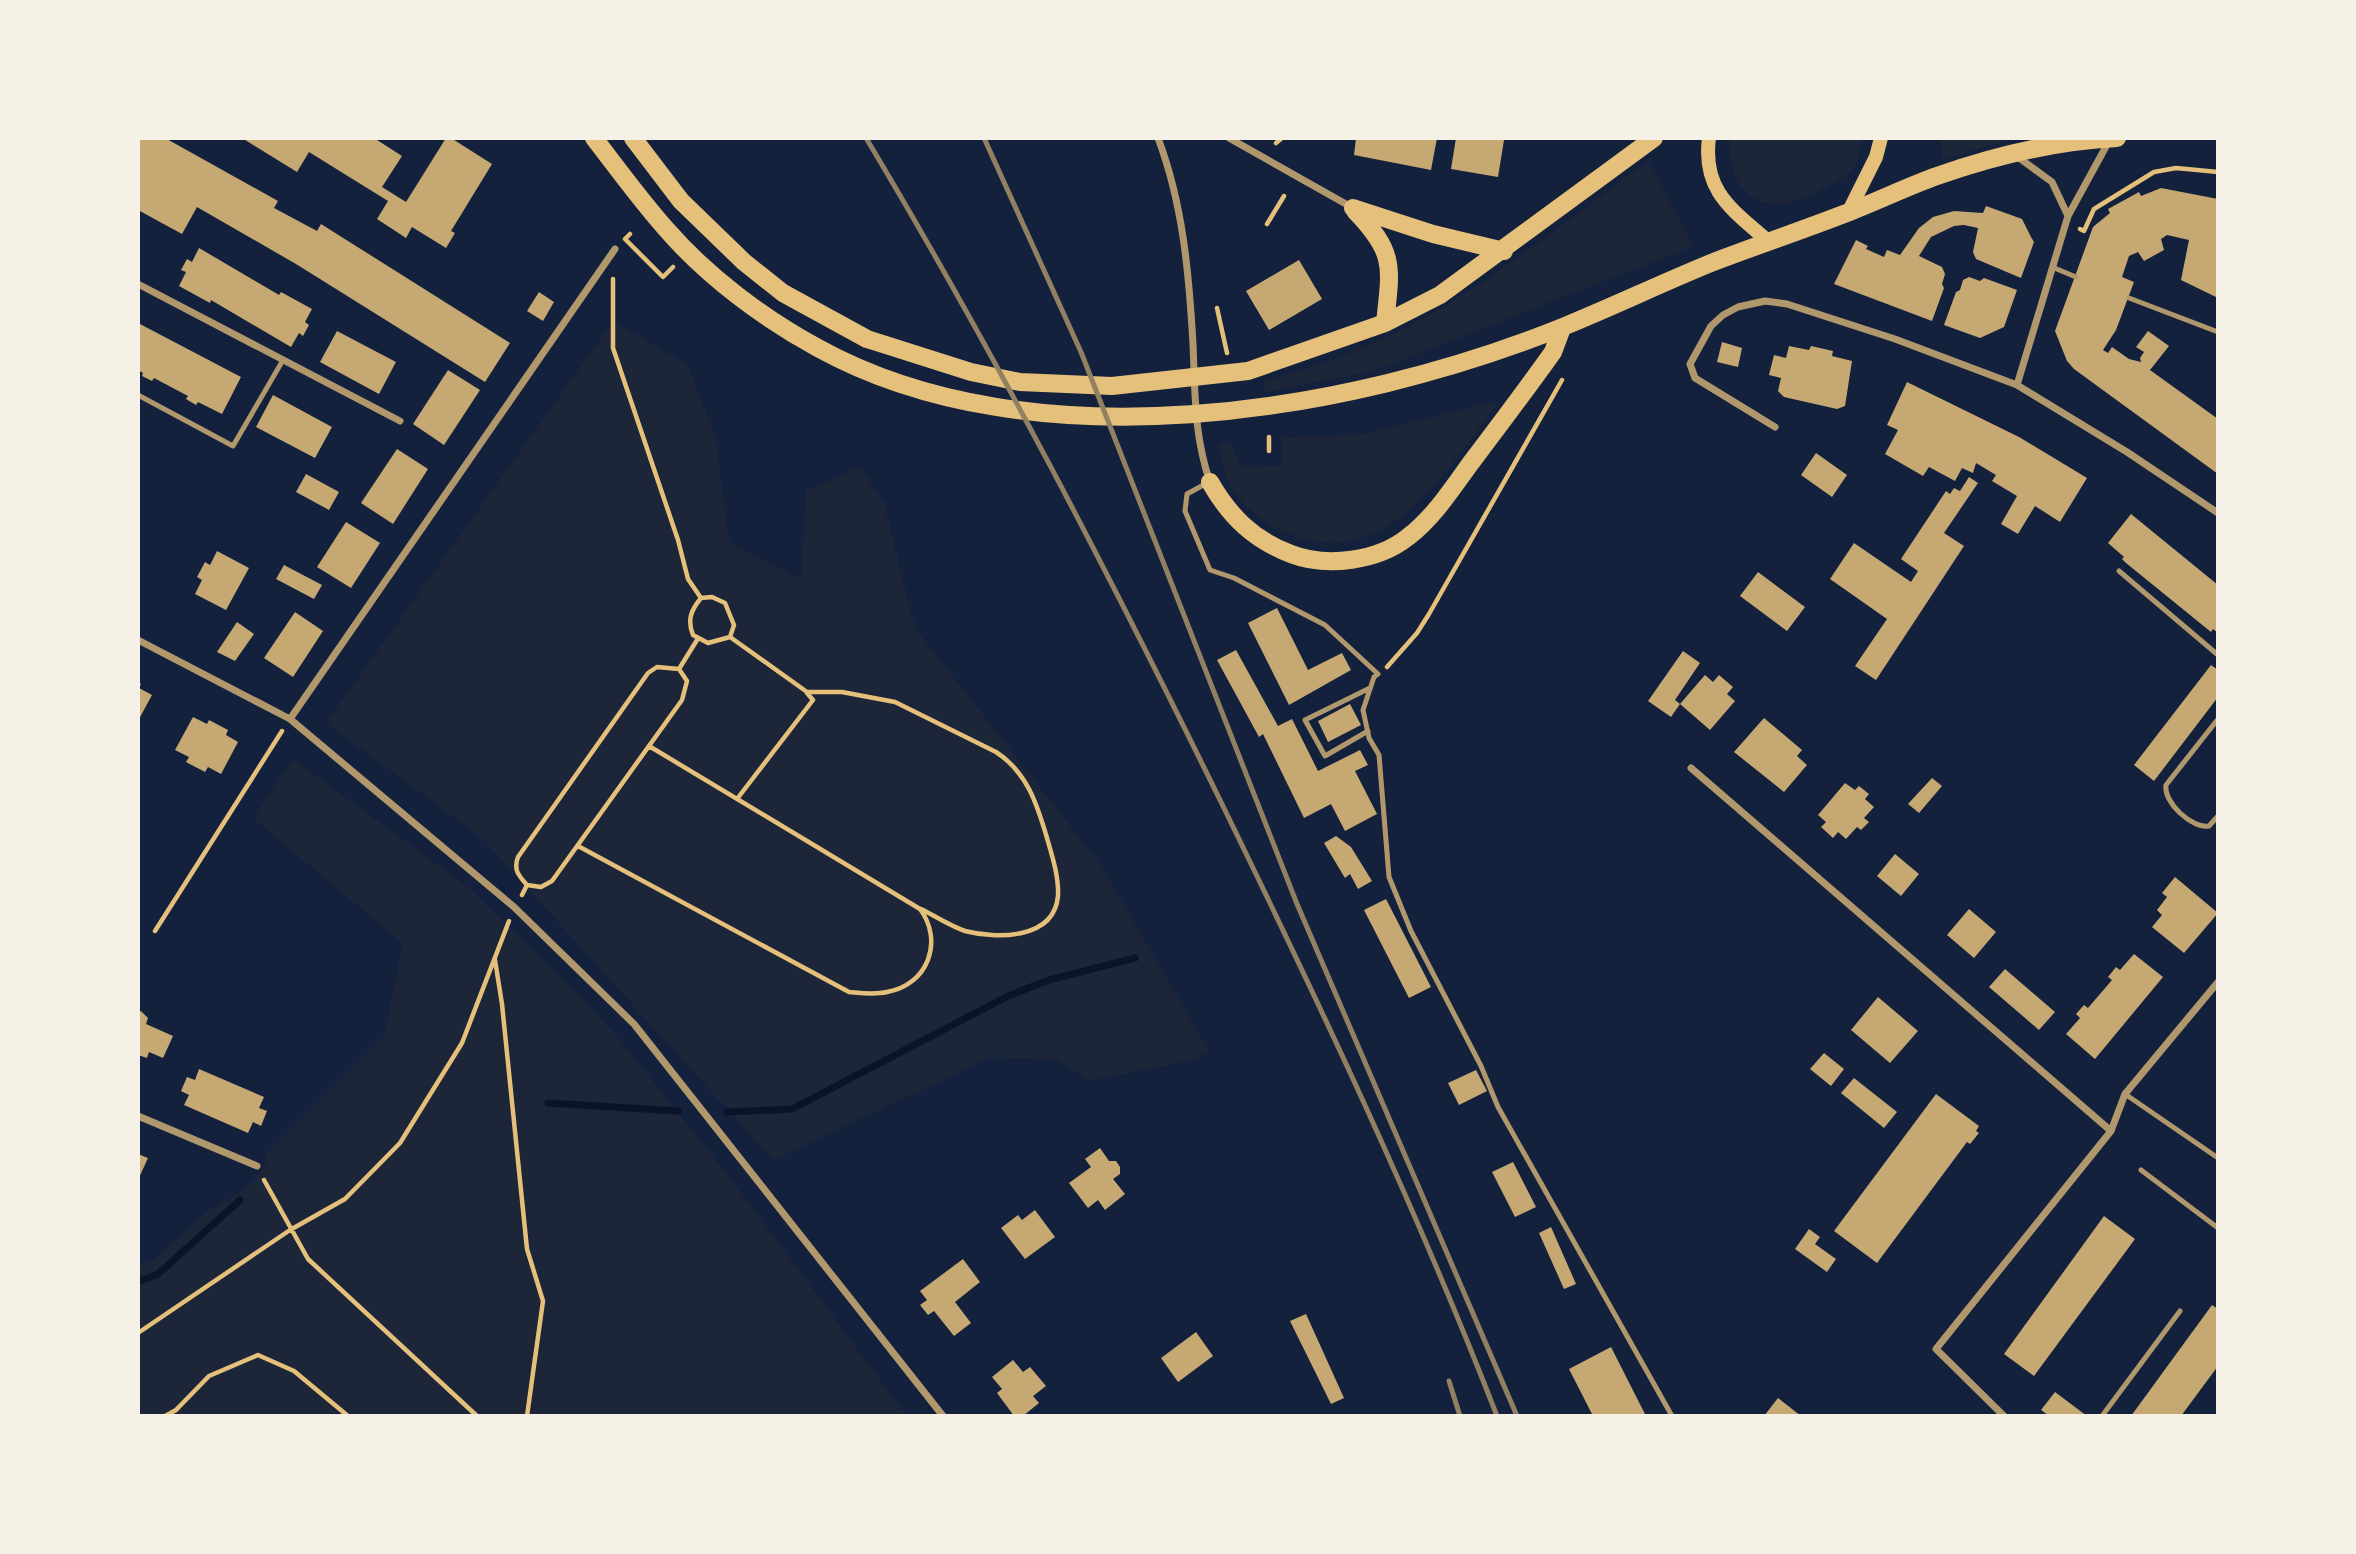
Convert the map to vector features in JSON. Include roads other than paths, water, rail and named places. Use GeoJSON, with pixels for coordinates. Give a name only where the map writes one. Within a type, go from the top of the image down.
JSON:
{"type":"FeatureCollection","features":[{"type":"Feature","properties":{"kind":"main road"},"geometry":{"type":"LineString","coordinates":[[594,138],[668,233],[700,263],[778,324],[820,349],[910,387],[988,405],[1046,413],[1125,416],[1249,409],[1415,376],[1562,328],[1696,270],[1848,213],[1938,175],[2074,142],[2117,138]]}},
{"type":"Feature","properties":{"kind":"main road"},"geometry":{"type":"LineString","coordinates":[[634,138],[706,228],[783,293],[867,339],[971,373],[1020,382],[1112,386],[1248,371],[1385,323],[1440,295],[1654,138]]}},
{"type":"Feature","properties":{"kind":"main road"},"geometry":{"type":"LineString","coordinates":[[1709,138],[1709,174],[1718,195],[1769,242]]}},
{"type":"Feature","properties":{"kind":"main road"},"geometry":{"type":"LineString","coordinates":[[1848,213],[1876,157],[1881,138]]}},
{"type":"Feature","properties":{"kind":"main road"},"geometry":{"type":"LineString","coordinates":[[1353,208],[1380,236],[1390,270],[1385,323]]}},
{"type":"Feature","properties":{"kind":"main road"},"geometry":{"type":"LineString","coordinates":[[1353,208],[1433,234],[1504,250]]}},
{"type":"Feature","properties":{"kind":"main road"},"geometry":{"type":"LineString","coordinates":[[1210,482],[1224,506],[1243,527],[1268,545],[1299,557],[1320,561],[1349,560],[1393,547],[1421,526],[1448,494],[1553,352],[1562,328]]}},
{"type":"Feature","properties":{"kind":"street"},"geometry":{"type":"LineString","coordinates":[[1158,138],[1172,181],[1186,247],[1198,443],[1210,482]]}},
{"type":"Feature","properties":{"kind":"street"},"geometry":{"type":"LineString","coordinates":[[1229,138],[1353,208]]}},
{"type":"Feature","properties":{"kind":"street"},"geometry":{"type":"LineString","coordinates":[[2017,385],[2068,216],[2110,139]]}},
{"type":"Feature","properties":{"kind":"street"},"geometry":{"type":"LineString","coordinates":[[2015,155],[2052,182],[2068,216]]}},
{"type":"Feature","properties":{"kind":"street"},"geometry":{"type":"LineString","coordinates":[[290,719],[613,253]]}},
{"type":"Feature","properties":{"kind":"street"},"geometry":{"type":"LineString","coordinates":[[138,284],[400,421]]}},
{"type":"Feature","properties":{"kind":"street"},"geometry":{"type":"LineString","coordinates":[[1774,427],[1695,377],[1690,364],[1711,326],[1738,307],[1765,301],[1787,304],[1902,342],[2017,385],[2127,452],[2218,513]]}},
{"type":"Feature","properties":{"kind":"street"},"geometry":{"type":"LineString","coordinates":[[138,640],[290,719],[514,907],[634,1024],[943,1416]]}},
{"type":"Feature","properties":{"kind":"street"},"geometry":{"type":"LineString","coordinates":[[1691,768],[2111,1130]]}},
{"type":"Feature","properties":{"kind":"street"},"geometry":{"type":"LineString","coordinates":[[2004,1416],[1936,1349],[2111,1130],[2125,1094],[2218,982]]}},
{"type":"Feature","properties":{"kind":"street"},"geometry":{"type":"LineString","coordinates":[[138,1116],[257,1166]]}},
{"type":"Feature","properties":{"kind":"lane"},"geometry":{"type":"LineString","coordinates":[[2052,267],[2076,277]]}},
{"type":"Feature","properties":{"kind":"lane"},"geometry":{"type":"LineString","coordinates":[[2129,298],[2218,332]]}},
{"type":"Feature","properties":{"kind":"lane"},"geometry":{"type":"LineString","coordinates":[[138,395],[233,446],[283,360]]}},
{"type":"Feature","properties":{"kind":"lane"},"geometry":{"type":"LineString","coordinates":[[1210,482],[1187,494],[1185,512],[1210,570],[1234,578],[1325,625],[1378,674],[1363,710],[1368,731],[1379,755],[1389,877],[1410,931],[1481,1066],[1498,1107],[1672,1416]]}},
{"type":"Feature","properties":{"kind":"lane"},"geometry":{"type":"LineString","coordinates":[[2119,571],[2218,655]]}},
{"type":"Feature","properties":{"kind":"lane"},"geometry":{"type":"LineString","coordinates":[[1368,731],[1325,756],[1305,720],[1370,688]]}},
{"type":"Feature","properties":{"kind":"lane"},"geometry":{"type":"LineString","coordinates":[[2218,719],[2166,785],[2165,792],[2167,799],[2197,826],[2209,826],[2218,816]]}},
{"type":"Feature","properties":{"kind":"lane"},"geometry":{"type":"LineString","coordinates":[[2125,1094],[2218,1158]]}},
{"type":"Feature","properties":{"kind":"lane"},"geometry":{"type":"LineString","coordinates":[[2141,1170],[2218,1228]]}},
{"type":"Feature","properties":{"kind":"lane"},"geometry":{"type":"LineString","coordinates":[[2102,1416],[2180,1311]]}},
{"type":"Feature","properties":{"kind":"waterway"},"geometry":{"type":"LineString","coordinates":[[727,1112],[792,1109],[1008,996],[1049,980],[1135,958]]}},
{"type":"Feature","properties":{"kind":"waterway"},"geometry":{"type":"LineString","coordinates":[[548,1103],[678,1111]]}},
{"type":"Feature","properties":{"kind":"waterway"},"geometry":{"type":"LineString","coordinates":[[138,1282],[158,1274],[240,1200]]}},
{"type":"Feature","properties":{"kind":"railway"},"geometry":{"type":"LineString","coordinates":[[866,138],[1006,383],[1137,633],[1221,802],[1400,1183],[1497,1416]]}},
{"type":"Feature","properties":{"kind":"railway"},"geometry":{"type":"LineString","coordinates":[[984,138],[1081,352],[1297,904],[1517,1416]]}},
{"type":"Feature","properties":{"kind":"railway"},"geometry":{"type":"LineString","coordinates":[[1449,1381],[1460,1416]]}}]}
